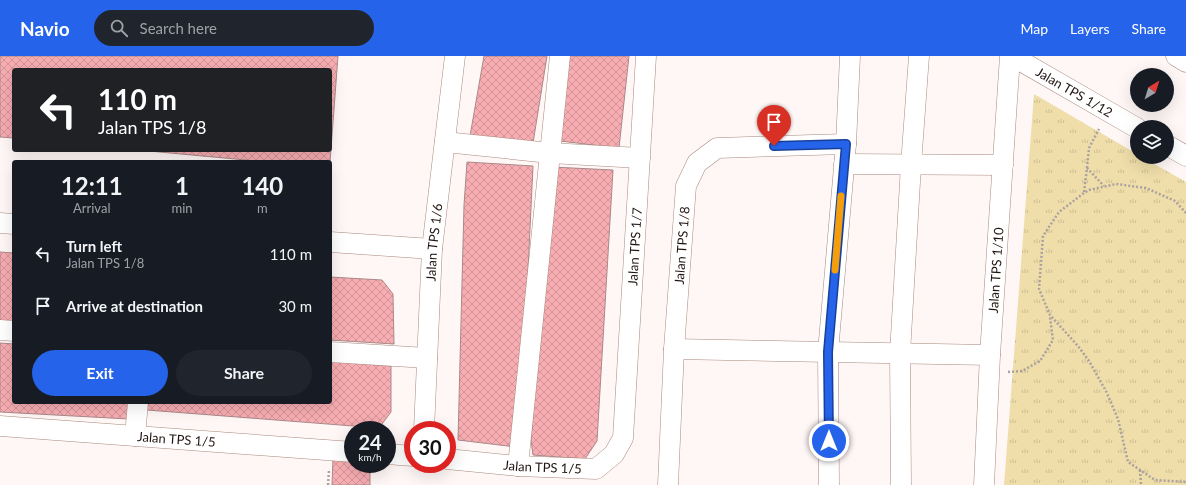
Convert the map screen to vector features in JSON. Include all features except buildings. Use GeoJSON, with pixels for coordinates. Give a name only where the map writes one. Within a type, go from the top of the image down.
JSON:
{"type":"FeatureCollection","features":[{"type":"Feature","properties":{"kind":"street","name":"Jalan TPS 1/6"},"geometry":{"type":"LineString","coordinates":[[424,421],[432,249],[455,56]]}},
{"type":"Feature","properties":{"kind":"street"},"geometry":{"type":"LineString","coordinates":[[518,466],[560,56]]}},
{"type":"Feature","properties":{"kind":"street","name":"Jalan TPS 1/7"},"geometry":{"type":"LineString","coordinates":[[623,438],[646,56]]}},
{"type":"Feature","properties":{"kind":"street"},"geometry":{"type":"LineString","coordinates":[[829,485],[828,352],[846,144],[850,56]]}},
{"type":"Feature","properties":{"kind":"street"},"geometry":{"type":"LineString","coordinates":[[901,485],[900,353],[911,165],[920,56]]}},
{"type":"Feature","properties":{"kind":"street","name":"Jalan TPS 1/12"},"geometry":{"type":"LineString","coordinates":[[1011,56],[1130,124]]}},
{"type":"Feature","properties":{"kind":"street","name":"Jalan TPS 1/10"},"geometry":{"type":"LineString","coordinates":[[984,485],[990,355],[1011,56]]}},
{"type":"Feature","properties":{"kind":"street"},"geometry":{"type":"LineString","coordinates":[[1176,56],[1186,62]]}},
{"type":"Feature","properties":{"kind":"street"},"geometry":{"type":"LineString","coordinates":[[445,142],[550,153],[640,158]]}},
{"type":"Feature","properties":{"kind":"street","name":"Jalan TPS 1/8"},"geometry":{"type":"LineString","coordinates":[[668,485],[674,349],[686,186],[697,163],[717,148],[846,144]]}},
{"type":"Feature","properties":{"kind":"street"},"geometry":{"type":"LineString","coordinates":[[1174,149],[1186,156]]}},
{"type":"Feature","properties":{"kind":"street"},"geometry":{"type":"LineString","coordinates":[[844,164],[1003,165]]}},
{"type":"Feature","properties":{"kind":"street"},"geometry":{"type":"LineString","coordinates":[[0,223],[12,224]]}},
{"type":"Feature","properties":{"kind":"street"},"geometry":{"type":"LineString","coordinates":[[332,242],[432,249]]}},
{"type":"Feature","properties":{"kind":"street"},"geometry":{"type":"LineString","coordinates":[[0,330],[12,331]]}},
{"type":"Feature","properties":{"kind":"street"},"geometry":{"type":"LineString","coordinates":[[674,349],[990,355]]}},
{"type":"Feature","properties":{"kind":"street"},"geometry":{"type":"LineString","coordinates":[[332,352],[427,358]]}},
{"type":"Feature","properties":{"kind":"street"},"geometry":{"type":"LineString","coordinates":[[135,436],[138,404]]}},
{"type":"Feature","properties":{"kind":"street","name":"Jalan TPS 1/5"},"geometry":{"type":"LineString","coordinates":[[0,426],[344,451]]}},
{"type":"Feature","properties":{"kind":"street","name":"Jalan TPS 1/5"},"geometry":{"type":"LineString","coordinates":[[456,460],[518,466],[596,469],[614,454],[623,438]]}},
{"type":"Feature","properties":{"kind":"path"},"geometry":{"type":"LineString","coordinates":[[1084,193],[1088,168],[1089,148],[1102,123]]}},
{"type":"Feature","properties":{"kind":"path"},"geometry":{"type":"LineString","coordinates":[[1088,168],[1104,186]]}},
{"type":"Feature","properties":{"kind":"path"},"geometry":{"type":"LineString","coordinates":[[1004,372],[1022,371],[1040,361],[1053,340],[1050,315],[1039,289],[1043,236],[1059,212],[1089,190],[1116,184],[1146,188],[1175,201],[1186,213]]}},
{"type":"Feature","properties":{"kind":"path"},"geometry":{"type":"LineString","coordinates":[[1050,315],[1078,346],[1106,391],[1118,419],[1128,462],[1154,480],[1186,482]]}},
{"type":"Feature","properties":{"kind":"path"},"geometry":{"type":"LineString","coordinates":[[1140,470],[1141,485]]}},
{"type":"Feature","properties":{"kind":"green space"},"geometry":{"type":"Polygon","coordinates":[[[1034,94],[1130,150],[1130,164],[1154,164],[1186,182],[1186,485],[1004,485],[1034,94]]]}},
{"type":"Feature","properties":{"kind":"slow traffic"},"geometry":{"type":"LineString","coordinates":[[835,270],[841,196]]}},
{"type":"Feature","properties":{"kind":"route"},"geometry":{"type":"LineString","coordinates":[[774,146],[846,144],[828,352],[829,441]]}}]}
